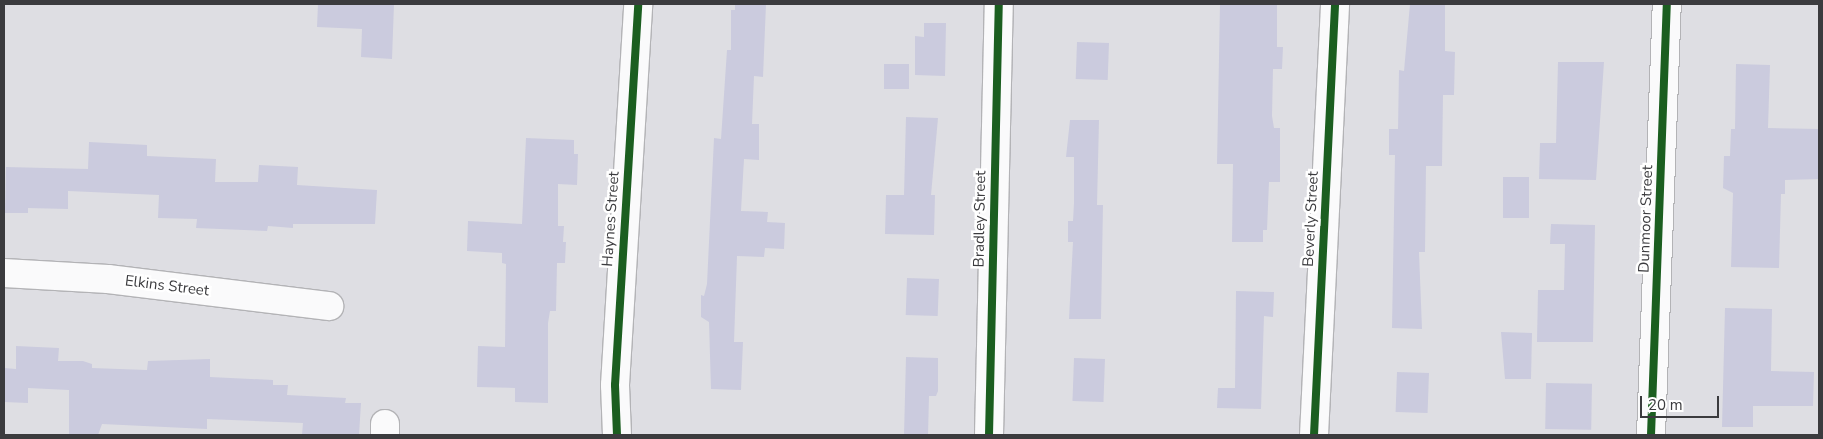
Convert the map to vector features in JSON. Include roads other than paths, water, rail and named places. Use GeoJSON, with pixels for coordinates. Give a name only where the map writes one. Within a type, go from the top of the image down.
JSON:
{"type":"FeatureCollection","features":[{"type":"Feature","properties":{"kind":"street","name":"Haynes Street"},"geometry":{"type":"LineString","coordinates":[[617,435],[615,385],[638,4]]}},
{"type":"Feature","properties":{"kind":"street","name":"Bradley Street"},"geometry":{"type":"LineString","coordinates":[[989,435],[999,4]]}},
{"type":"Feature","properties":{"kind":"street","name":"Beverly Street"},"geometry":{"type":"LineString","coordinates":[[1314,435],[1335,4]]}},
{"type":"Feature","properties":{"kind":"street","name":"Dunmoor Street"},"geometry":{"type":"LineString","coordinates":[[1651,435],[1667,4]]}},
{"type":"Feature","properties":{"kind":"street","name":"Elkins Street"},"geometry":{"type":"LineString","coordinates":[[4,273],[108,279],[330,306]]}}]}
